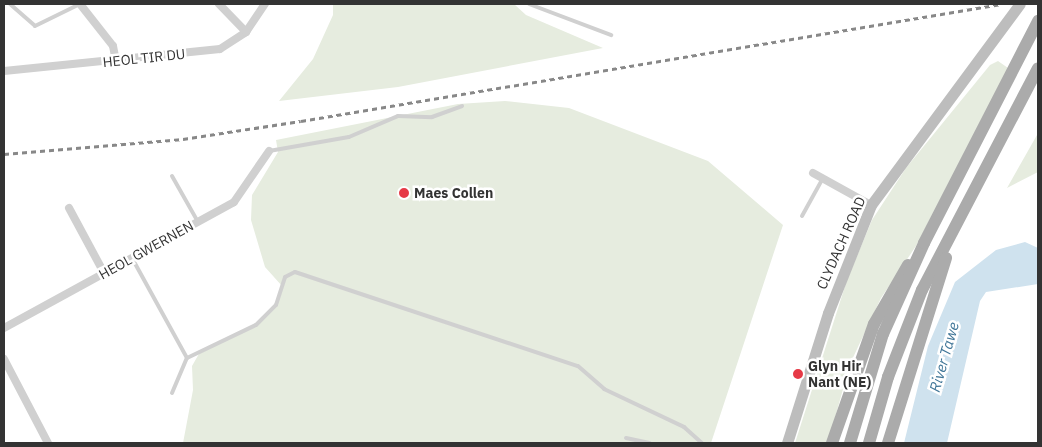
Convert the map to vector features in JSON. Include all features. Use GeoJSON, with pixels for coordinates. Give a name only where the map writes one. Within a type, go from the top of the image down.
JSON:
{"type":"FeatureCollection","features":[{"type":"Feature","properties":{"kind":"main road","name":"CLYDACH ROAD"},"geometry":{"type":"LineString","coordinates":[[787,443],[828,313],[872,205],[1020,4]]}},
{"type":"Feature","properties":{"kind":"main road"},"geometry":{"type":"LineString","coordinates":[[850,443],[883,334],[924,243],[1038,20]]}},
{"type":"Feature","properties":{"kind":"main road"},"geometry":{"type":"LineString","coordinates":[[869,443],[902,337],[960,216],[1038,68]]}},
{"type":"Feature","properties":{"kind":"main road"},"geometry":{"type":"LineString","coordinates":[[888,443],[904,380],[960,216]]}},
{"type":"Feature","properties":{"kind":"main road"},"geometry":{"type":"LineString","coordinates":[[832,443],[841,408],[890,290],[924,243]]}},
{"type":"Feature","properties":{"kind":"street"},"geometry":{"type":"LineString","coordinates":[[80,4],[113,46],[116,61]]}},
{"type":"Feature","properties":{"kind":"street"},"geometry":{"type":"LineString","coordinates":[[219,4],[246,32]]}},
{"type":"Feature","properties":{"kind":"street","name":"HEOL TIR DU"},"geometry":{"type":"LineString","coordinates":[[4,71],[220,49],[246,32],[265,4]]}},
{"type":"Feature","properties":{"kind":"street","name":"HEOL GWERNEN"},"geometry":{"type":"LineString","coordinates":[[4,328],[234,202],[269,151]]}},
{"type":"Feature","properties":{"kind":"street"},"geometry":{"type":"LineString","coordinates":[[813,173],[872,205]]}},
{"type":"Feature","properties":{"kind":"street"},"geometry":{"type":"LineString","coordinates":[[69,208],[104,273]]}},
{"type":"Feature","properties":{"kind":"street"},"geometry":{"type":"LineString","coordinates":[[4,359],[48,443]]}},
{"type":"Feature","properties":{"kind":"lane"},"geometry":{"type":"LineString","coordinates":[[10,4],[35,26],[80,4]]}},
{"type":"Feature","properties":{"kind":"lane"},"geometry":{"type":"LineString","coordinates":[[532,5],[611,36]]}},
{"type":"Feature","properties":{"kind":"lane"},"geometry":{"type":"LineString","coordinates":[[269,151],[349,137],[398,116],[432,117],[462,106]]}},
{"type":"Feature","properties":{"kind":"lane"},"geometry":{"type":"LineString","coordinates":[[172,176],[198,222]]}},
{"type":"Feature","properties":{"kind":"lane"},"geometry":{"type":"LineString","coordinates":[[802,216],[823,178]]}},
{"type":"Feature","properties":{"kind":"lane"},"geometry":{"type":"LineString","coordinates":[[132,258],[187,358]]}},
{"type":"Feature","properties":{"kind":"lane"},"geometry":{"type":"LineString","coordinates":[[172,393],[187,358],[256,325],[276,305],[285,278],[295,272],[578,366],[604,389],[684,427],[702,443]]}},
{"type":"Feature","properties":{"kind":"lane"},"geometry":{"type":"LineString","coordinates":[[626,438],[649,443]]}},
{"type":"Feature","properties":{"kind":"shaded area"},"geometry":{"type":"Polygon","coordinates":[[[333,4],[514,4],[526,15],[603,48],[398,87],[279,101],[313,59],[333,15],[333,4]]]}},
{"type":"Feature","properties":{"kind":"shaded area"},"geometry":{"type":"Polygon","coordinates":[[[998,61],[1008,68],[916,246],[881,298],[850,364],[828,443],[795,443],[847,280],[872,220],[906,168],[990,65],[998,61]]]}},
{"type":"Feature","properties":{"kind":"shaded area"},"geometry":{"type":"Polygon","coordinates":[[[505,101],[569,108],[708,161],[783,225],[711,443],[183,443],[193,390],[192,366],[200,352],[256,325],[276,305],[282,286],[265,267],[251,220],[252,195],[278,152],[276,140],[458,104],[505,101]]]}},
{"type":"Feature","properties":{"kind":"shaded area"},"geometry":{"type":"Polygon","coordinates":[[[1038,133],[1038,172],[1007,188],[1037,135],[1038,133]]]}},
{"type":"Feature","properties":{"kind":"water","name":"River Tawe"},"geometry":{"type":"Polygon","coordinates":[[[1025,242],[1038,248],[1038,284],[986,292],[980,301],[947,443],[904,443],[928,346],[955,282],[996,250],[1025,242]]]}},
{"type":"Feature","properties":{"kind":"railway"},"geometry":{"type":"LineString","coordinates":[[4,154],[183,139],[1001,4]]}},
{"type":"Feature","properties":{"kind":"place","name":"Maes Collen"},"geometry":{"type":"Point","coordinates":[404,193]}},
{"type":"Feature","properties":{"kind":"place","name":"Glyn Hir Nant (NE)"},"geometry":{"type":"Point","coordinates":[798,374]}}]}
